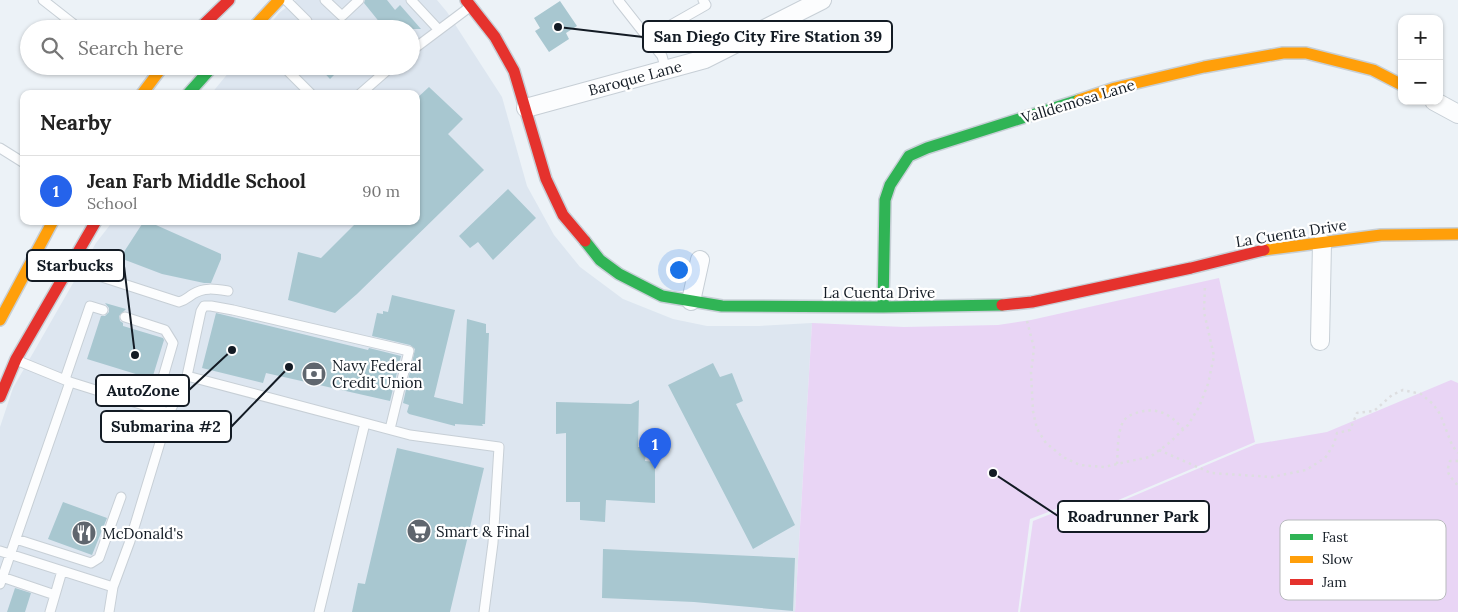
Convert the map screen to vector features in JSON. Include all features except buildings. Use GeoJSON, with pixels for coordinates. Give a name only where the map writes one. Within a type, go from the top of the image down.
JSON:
{"type":"FeatureCollection","features":[{"type":"Feature","properties":{"kind":"street"},"geometry":{"type":"LineString","coordinates":[[208,20],[229,0]]}},
{"type":"Feature","properties":{"kind":"street"},"geometry":{"type":"LineString","coordinates":[[260,20],[279,0]]}},
{"type":"Feature","properties":{"kind":"street","name":"Baroque Lane"},"geometry":{"type":"LineString","coordinates":[[526,108],[705,60],[822,0]]}},
{"type":"Feature","properties":{"kind":"street","name":"La Cuenta Drive"},"geometry":{"type":"LineString","coordinates":[[468,3],[495,37],[514,71],[546,179],[563,215],[600,260],[619,274],[662,296],[722,306],[989,306],[1032,302],[1203,265],[1258,251],[1381,235],[1458,234]]}},
{"type":"Feature","properties":{"kind":"street","name":"Valldemosa Lane"},"geometry":{"type":"LineString","coordinates":[[883,307],[885,200],[890,185],[909,156],[928,148],[1115,88],[1204,67],[1283,53],[1306,53],[1373,70],[1398,83]]}},
{"type":"Feature","properties":{"kind":"street"},"geometry":{"type":"LineString","coordinates":[[145,90],[156,75]]}},
{"type":"Feature","properties":{"kind":"street"},"geometry":{"type":"LineString","coordinates":[[192,90],[205,75]]}},
{"type":"Feature","properties":{"kind":"street"},"geometry":{"type":"LineString","coordinates":[[1441,105],[1458,114]]}},
{"type":"Feature","properties":{"kind":"street"},"geometry":{"type":"LineString","coordinates":[[0,320],[51,225]]}},
{"type":"Feature","properties":{"kind":"street"},"geometry":{"type":"LineString","coordinates":[[0,397],[16,359],[94,225]]}},
{"type":"Feature","properties":{"kind":"street"},"geometry":{"type":"LineString","coordinates":[[1320,342],[1322,243]]}},
{"type":"Feature","properties":{"kind":"street"},"geometry":{"type":"LineString","coordinates":[[691,301],[700,260]]}},
{"type":"Feature","properties":{"kind":"lane"},"geometry":{"type":"LineString","coordinates":[[43,0],[69,20]]}},
{"type":"Feature","properties":{"kind":"lane"},"geometry":{"type":"LineString","coordinates":[[286,0],[306,20]]}},
{"type":"Feature","properties":{"kind":"lane"},"geometry":{"type":"LineString","coordinates":[[325,0],[342,16],[359,0]]}},
{"type":"Feature","properties":{"kind":"lane"},"geometry":{"type":"LineString","coordinates":[[412,0],[439,30]]}},
{"type":"Feature","properties":{"kind":"lane"},"geometry":{"type":"LineString","coordinates":[[618,0],[662,56],[666,70]]}},
{"type":"Feature","properties":{"kind":"lane"},"geometry":{"type":"LineString","coordinates":[[648,38],[706,5],[703,0]]}},
{"type":"Feature","properties":{"kind":"lane"},"geometry":{"type":"LineString","coordinates":[[420,44],[439,30],[468,3]]}},
{"type":"Feature","properties":{"kind":"lane"},"geometry":{"type":"LineString","coordinates":[[292,75],[307,90]]}},
{"type":"Feature","properties":{"kind":"lane"},"geometry":{"type":"LineString","coordinates":[[365,90],[382,75]]}},
{"type":"Feature","properties":{"kind":"lane"},"geometry":{"type":"LineString","coordinates":[[0,148],[20,160]]}},
{"type":"Feature","properties":{"kind":"lane"},"geometry":{"type":"LineString","coordinates":[[72,262],[102,276],[179,302],[186,300],[193,294],[210,288],[228,290]]}},
{"type":"Feature","properties":{"kind":"lane"},"geometry":{"type":"LineString","coordinates":[[55,595],[1,580],[68,380],[90,306],[103,310]]}},
{"type":"Feature","properties":{"kind":"lane"},"geometry":{"type":"LineString","coordinates":[[109,612],[113,587],[130,541],[169,413],[187,376],[201,311],[204,306],[233,310],[409,351],[390,429]]}},
{"type":"Feature","properties":{"kind":"lane"},"geometry":{"type":"LineString","coordinates":[[124,317],[165,330],[173,343],[154,408]]}},
{"type":"Feature","properties":{"kind":"lane"},"geometry":{"type":"LineString","coordinates":[[16,359],[68,380],[169,413]]}},
{"type":"Feature","properties":{"kind":"lane"},"geometry":{"type":"LineString","coordinates":[[187,376],[410,435],[499,448],[493,543],[484,612]]}},
{"type":"Feature","properties":{"kind":"lane"},"geometry":{"type":"LineString","coordinates":[[320,612],[365,424]]}},
{"type":"Feature","properties":{"kind":"lane"},"geometry":{"type":"LineString","coordinates":[[16,539],[91,563],[99,558],[121,497]]}},
{"type":"Feature","properties":{"kind":"lane"},"geometry":{"type":"LineString","coordinates":[[0,551],[113,587]]}},
{"type":"Feature","properties":{"kind":"lane"},"geometry":{"type":"LineString","coordinates":[[50,612],[62,571]]}},
{"type":"Feature","properties":{"kind":"path"},"geometry":{"type":"LineString","coordinates":[[1022,303],[1034,348],[1031,373],[1032,411],[1037,429],[1046,442],[1063,457],[1080,465],[1104,467],[1150,457],[1188,425],[1199,407],[1208,384],[1214,356],[1204,312],[1205,287],[1203,265]]}},
{"type":"Feature","properties":{"kind":"path"},"geometry":{"type":"LineString","coordinates":[[1159,450],[1210,473],[1272,477],[1306,470],[1325,458],[1334,444],[1337,433],[1350,430],[1357,414],[1374,411],[1392,396],[1403,390],[1421,394],[1434,404],[1452,445],[1458,454]]}},
{"type":"Feature","properties":{"kind":"path"},"geometry":{"type":"LineString","coordinates":[[1117,464],[1121,428],[1124,420],[1131,414],[1155,410],[1171,416],[1184,429]]}},
{"type":"Feature","properties":{"kind":"path"},"geometry":{"type":"LineString","coordinates":[[1458,461],[1450,461],[1447,469],[1449,476],[1458,486]]}},
{"type":"Feature","properties":{"kind":"shaded area"},"geometry":{"type":"Polygon","coordinates":[[[296,0],[437,0],[447,12],[502,97],[527,186],[554,235],[580,267],[623,299],[673,319],[707,326],[812,323],[795,612],[0,612],[0,427],[13,388],[96,243],[110,225],[420,225],[420,90],[214,90],[227,75],[420,75],[420,20],[273,20],[296,0]]]}},
{"type":"Feature","properties":{"kind":"shaded area"},"geometry":{"type":"Polygon","coordinates":[[[1219,278],[1255,442],[1109,504],[1072,503],[1030,519],[1018,612],[795,612],[812,323],[904,327],[998,325],[1031,320],[1219,278]]]}},
{"type":"Feature","properties":{"kind":"shaded area"},"geometry":{"type":"Polygon","coordinates":[[[1451,380],[1458,383],[1458,612],[1020,612],[1033,521],[1071,506],[1110,506],[1256,444],[1327,432],[1451,380]]]}},
{"type":"Feature","properties":{"kind":"traffic: fast"},"geometry":{"type":"LineString","coordinates":[[192,90],[205,75]]}},
{"type":"Feature","properties":{"kind":"traffic: fast"},"geometry":{"type":"LineString","coordinates":[[883,307],[885,200],[890,185],[909,156],[927,148],[1079,100]]}},
{"type":"Feature","properties":{"kind":"traffic: fast"},"geometry":{"type":"LineString","coordinates":[[585,241],[600,260],[619,274],[662,296],[722,306],[883,307],[1002,305]]}},
{"type":"Feature","properties":{"kind":"traffic: slow"},"geometry":{"type":"LineString","coordinates":[[260,20],[279,0]]}},
{"type":"Feature","properties":{"kind":"traffic: slow"},"geometry":{"type":"LineString","coordinates":[[1079,100],[1115,88],[1204,67],[1283,53],[1306,53],[1373,70],[1398,83]]}},
{"type":"Feature","properties":{"kind":"traffic: slow"},"geometry":{"type":"LineString","coordinates":[[145,90],[156,75]]}},
{"type":"Feature","properties":{"kind":"traffic: slow"},"geometry":{"type":"LineString","coordinates":[[0,320],[51,225]]}},
{"type":"Feature","properties":{"kind":"traffic: slow"},"geometry":{"type":"LineString","coordinates":[[1264,250],[1381,235],[1458,234]]}},
{"type":"Feature","properties":{"kind":"traffic: jam"},"geometry":{"type":"LineString","coordinates":[[208,20],[229,0]]}},
{"type":"Feature","properties":{"kind":"traffic: jam"},"geometry":{"type":"LineString","coordinates":[[466,0],[495,37],[514,71],[546,179],[563,215],[585,241]]}},
{"type":"Feature","properties":{"kind":"traffic: jam"},"geometry":{"type":"LineString","coordinates":[[0,397],[16,359],[94,225]]}},
{"type":"Feature","properties":{"kind":"traffic: jam"},"geometry":{"type":"LineString","coordinates":[[1002,305],[1032,302],[1191,268],[1264,250]]}},
{"type":"Feature","properties":{"kind":"place","name":"San Diego City Fire Station 39"},"geometry":{"type":"Point","coordinates":[558,27]}},
{"type":"Feature","properties":{"kind":"place","name":"AutoZone"},"geometry":{"type":"Point","coordinates":[232,350]}},
{"type":"Feature","properties":{"kind":"place","name":"Starbucks"},"geometry":{"type":"Point","coordinates":[135,355]}},
{"type":"Feature","properties":{"kind":"place","name":"Submarina #2"},"geometry":{"type":"Point","coordinates":[289,367]}},
{"type":"Feature","properties":{"kind":"place","name":"Navy Federal Credit Union"},"geometry":{"type":"Point","coordinates":[314,374]}},
{"type":"Feature","properties":{"kind":"place","name":"Jean Farb Middle School"},"geometry":{"type":"Point","coordinates":[655,469]}},
{"type":"Feature","properties":{"kind":"place","name":"Roadrunner Park"},"geometry":{"type":"Point","coordinates":[993,473]}},
{"type":"Feature","properties":{"kind":"place","name":"Smart & Final"},"geometry":{"type":"Point","coordinates":[419,531]}},
{"type":"Feature","properties":{"kind":"place","name":"McDonald's"},"geometry":{"type":"Point","coordinates":[84,533]}}]}
